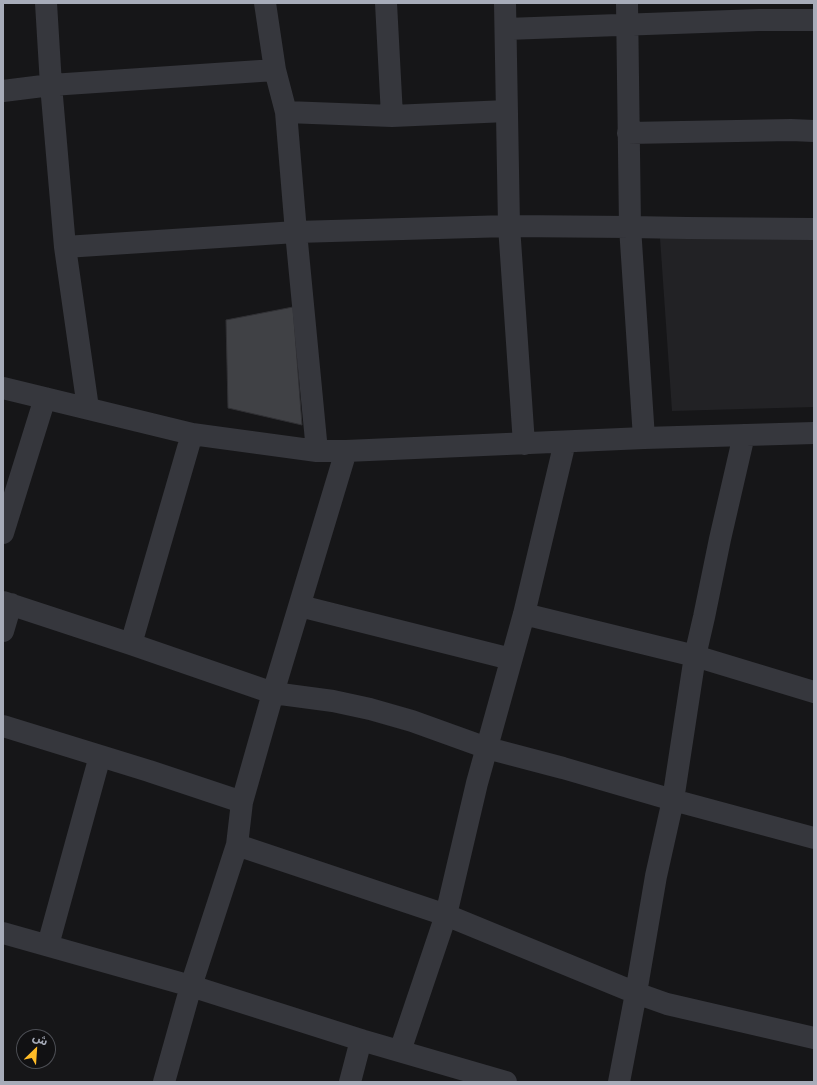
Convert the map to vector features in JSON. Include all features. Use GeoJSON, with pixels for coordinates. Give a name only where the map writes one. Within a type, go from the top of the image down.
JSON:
{"type":"FeatureCollection","features":[{"type":"Feature","properties":{"kind":"street"},"geometry":{"type":"LineString","coordinates":[[46,3],[51,85],[66,247],[88,408]]}},
{"type":"Feature","properties":{"kind":"street"},"geometry":{"type":"LineString","coordinates":[[265,3],[275,70],[286,112],[317,451]]}},
{"type":"Feature","properties":{"kind":"street"},"geometry":{"type":"LineString","coordinates":[[386,3],[392,116]]}},
{"type":"Feature","properties":{"kind":"street"},"geometry":{"type":"LineString","coordinates":[[505,3],[509,226],[524,444]]}},
{"type":"Feature","properties":{"kind":"street"},"geometry":{"type":"LineString","coordinates":[[627,3],[630,227],[644,438]]}},
{"type":"Feature","properties":{"kind":"street"},"geometry":{"type":"LineString","coordinates":[[506,29],[751,20],[814,20]]}},
{"type":"Feature","properties":{"kind":"street"},"geometry":{"type":"LineString","coordinates":[[3,91],[51,85],[275,70]]}},
{"type":"Feature","properties":{"kind":"street"},"geometry":{"type":"LineString","coordinates":[[286,112],[392,116],[507,111]]}},
{"type":"Feature","properties":{"kind":"street"},"geometry":{"type":"LineString","coordinates":[[628,133],[790,130],[814,131]]}},
{"type":"Feature","properties":{"kind":"street"},"geometry":{"type":"LineString","coordinates":[[66,247],[296,232],[509,226],[814,229]]}},
{"type":"Feature","properties":{"kind":"street"},"geometry":{"type":"LineString","coordinates":[[3,388],[192,434],[317,451],[814,433]]}},
{"type":"Feature","properties":{"kind":"street"},"geometry":{"type":"LineString","coordinates":[[3,533],[45,398]]}},
{"type":"Feature","properties":{"kind":"street"},"geometry":{"type":"LineString","coordinates":[[131,644],[192,434]]}},
{"type":"Feature","properties":{"kind":"street"},"geometry":{"type":"LineString","coordinates":[[618,1082],[636,993],[656,876],[673,800],[695,656],[744,435]]}},
{"type":"Feature","properties":{"kind":"street"},"geometry":{"type":"LineString","coordinates":[[400,1051],[446,915],[477,782],[524,614],[565,442]]}},
{"type":"Feature","properties":{"kind":"street"},"geometry":{"type":"LineString","coordinates":[[164,1082],[191,986],[237,845],[242,802],[273,693],[346,451]]}},
{"type":"Feature","properties":{"kind":"street"},"geometry":{"type":"LineString","coordinates":[[3,631],[7,603],[273,693],[333,701],[370,709],[412,721],[487,748],[814,838]]}},
{"type":"Feature","properties":{"kind":"street"},"geometry":{"type":"LineString","coordinates":[[300,606],[510,660]]}},
{"type":"Feature","properties":{"kind":"street"},"geometry":{"type":"LineString","coordinates":[[524,614],[695,656],[814,692]]}},
{"type":"Feature","properties":{"kind":"street"},"geometry":{"type":"LineString","coordinates":[[3,726],[149,771],[242,802]]}},
{"type":"Feature","properties":{"kind":"street"},"geometry":{"type":"LineString","coordinates":[[48,945],[100,756]]}},
{"type":"Feature","properties":{"kind":"street"},"geometry":{"type":"LineString","coordinates":[[237,845],[446,915],[636,993],[667,1004],[814,1038]]}},
{"type":"Feature","properties":{"kind":"street"},"geometry":{"type":"LineString","coordinates":[[3,933],[191,986],[361,1040],[506,1082]]}},
{"type":"Feature","properties":{"kind":"street"},"geometry":{"type":"LineString","coordinates":[[350,1082],[361,1040]]}},
{"type":"Feature","properties":{"kind":"shaded area"},"geometry":{"type":"Polygon","coordinates":[[[814,237],[814,407],[672,411],[660,238],[814,237]]]}},
{"type":"Feature","properties":{"kind":"building"},"geometry":{"type":"Polygon","coordinates":[[[293,307],[302,425],[228,408],[226,320],[293,307]]]}}]}
